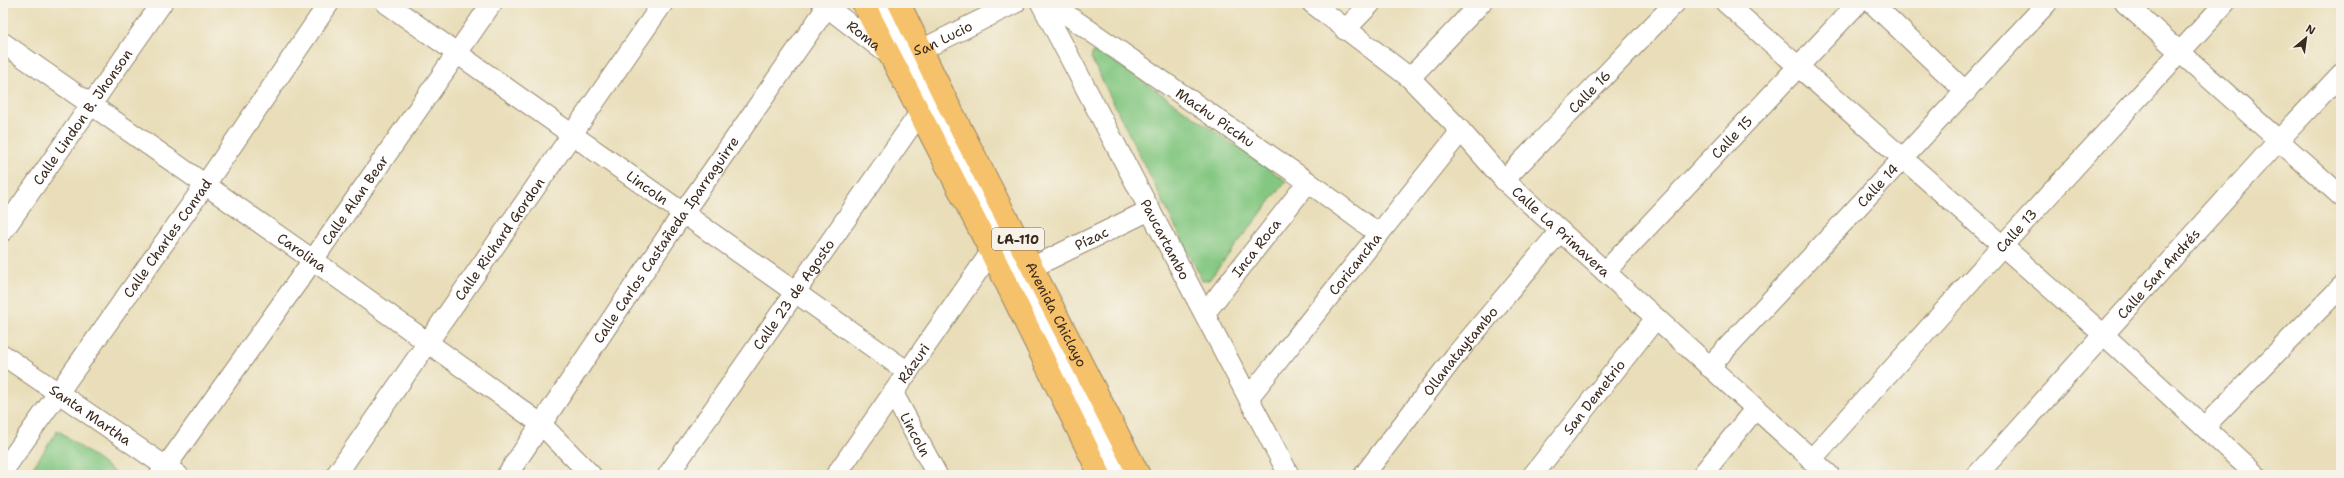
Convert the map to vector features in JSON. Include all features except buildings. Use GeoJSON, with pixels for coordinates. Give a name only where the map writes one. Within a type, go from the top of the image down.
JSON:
{"type":"FeatureCollection","features":[{"type":"Feature","properties":{"kind":"main road","name":"Avenida Chiclayo"},"geometry":{"type":"LineString","coordinates":[[863,3],[906,51],[947,102],[1139,475]]}},
{"type":"Feature","properties":{"kind":"main road","name":"Avenida Chiclayo"},"geometry":{"type":"LineString","coordinates":[[899,3],[906,51],[919,114],[991,252],[1100,475]]}},
{"type":"Feature","properties":{"kind":"street","name":"Calle Lindon B. Jhonson"},"geometry":{"type":"LineString","coordinates":[[3,231],[92,106],[162,3]]}},
{"type":"Feature","properties":{"kind":"street","name":"Calle Charles Conrad"},"geometry":{"type":"LineString","coordinates":[[3,471],[205,185],[329,3]]}},
{"type":"Feature","properties":{"kind":"street","name":"Lincoln"},"geometry":{"type":"LineString","coordinates":[[386,3],[908,372]]}},
{"type":"Feature","properties":{"kind":"street","name":"Calle Alan Bear"},"geometry":{"type":"LineString","coordinates":[[168,472],[492,3]]}},
{"type":"Feature","properties":{"kind":"street","name":"Calle Richard Gordon"},"geometry":{"type":"LineString","coordinates":[[336,475],[663,3]]}},
{"type":"Feature","properties":{"kind":"street","name":"Avenida Chiclayo"},"geometry":{"type":"LineString","coordinates":[[880,3],[906,51],[1118,475]]}},
{"type":"Feature","properties":{"kind":"street","name":"San Lucio"},"geometry":{"type":"LineString","coordinates":[[906,51],[1015,3]]}},
{"type":"Feature","properties":{"kind":"street","name":"Paucartambo"},"geometry":{"type":"LineString","coordinates":[[1041,3],[1289,475]]}},
{"type":"Feature","properties":{"kind":"street","name":"Machu Picchu"},"geometry":{"type":"LineString","coordinates":[[1050,3],[1308,182],[1379,234]]}},
{"type":"Feature","properties":{"kind":"street","name":"Calle La Primavera"},"geometry":{"type":"LineString","coordinates":[[1312,3],[1345,30],[1410,78],[1461,131],[1504,180],[1828,475]]}},
{"type":"Feature","properties":{"kind":"street"},"geometry":{"type":"LineString","coordinates":[[1345,30],[1371,3]]}},
{"type":"Feature","properties":{"kind":"street"},"geometry":{"type":"LineString","coordinates":[[1410,78],[1481,3]]}},
{"type":"Feature","properties":{"kind":"street","name":"Calle 16"},"geometry":{"type":"LineString","coordinates":[[1504,180],[1675,3]]}},
{"type":"Feature","properties":{"kind":"street"},"geometry":{"type":"LineString","coordinates":[[1726,3],[2003,245],[2104,335],[2256,475]]}},
{"type":"Feature","properties":{"kind":"street","name":"Calle 15"},"geometry":{"type":"LineString","coordinates":[[1605,272],[1858,3]]}},
{"type":"Feature","properties":{"kind":"street"},"geometry":{"type":"LineString","coordinates":[[1872,3],[1966,92]]}},
{"type":"Feature","properties":{"kind":"street","name":"Calle 14"},"geometry":{"type":"LineString","coordinates":[[1709,367],[1904,159],[2047,3]]}},
{"type":"Feature","properties":{"kind":"street"},"geometry":{"type":"LineString","coordinates":[[2124,3],[2341,196]]}},
{"type":"Feature","properties":{"kind":"street","name":"Calle 13"},"geometry":{"type":"LineString","coordinates":[[1811,460],[2003,245],[2224,3]]}},
{"type":"Feature","properties":{"kind":"street","name":"Roma"},"geometry":{"type":"LineString","coordinates":[[824,5],[906,51]]}},
{"type":"Feature","properties":{"kind":"street","name":"Calle Carlos Castañeda Iparraguirre"},"geometry":{"type":"LineString","coordinates":[[507,475],[824,5]]}},
{"type":"Feature","properties":{"kind":"street","name":"Carolina"},"geometry":{"type":"LineString","coordinates":[[3,42],[313,260],[541,424],[591,475]]}},
{"type":"Feature","properties":{"kind":"street","name":"Calle San Andrés"},"geometry":{"type":"LineString","coordinates":[[1977,475],[2279,140],[2341,74]]}},
{"type":"Feature","properties":{"kind":"street","name":"Calle 23 de Agosto"},"geometry":{"type":"LineString","coordinates":[[668,475],[919,114]]}},
{"type":"Feature","properties":{"kind":"street","name":"Coricancha"},"geometry":{"type":"LineString","coordinates":[[1249,397],[1461,131]]}},
{"type":"Feature","properties":{"kind":"street","name":"Inca Roca"},"geometry":{"type":"LineString","coordinates":[[1205,313],[1308,182]]}},
{"type":"Feature","properties":{"kind":"street","name":"Pízac"},"geometry":{"type":"LineString","coordinates":[[1033,268],[1150,210]]}},
{"type":"Feature","properties":{"kind":"street","name":"Ollanataytambo"},"geometry":{"type":"LineString","coordinates":[[1364,475],[1455,356],[1560,231]]}},
{"type":"Feature","properties":{"kind":"street","name":"Rázuri"},"geometry":{"type":"LineString","coordinates":[[836,475],[991,252]]}},
{"type":"Feature","properties":{"kind":"street"},"geometry":{"type":"LineString","coordinates":[[2204,427],[2341,287]]}},
{"type":"Feature","properties":{"kind":"street","name":"San Demetrio"},"geometry":{"type":"LineString","coordinates":[[1533,475],[1656,318]]}},
{"type":"Feature","properties":{"kind":"street","name":"Santa Martha"},"geometry":{"type":"LineString","coordinates":[[3,355],[168,472]]}},
{"type":"Feature","properties":{"kind":"street","name":"Lincoln"},"geometry":{"type":"LineString","coordinates":[[893,393],[937,475]]}},
{"type":"Feature","properties":{"kind":"street"},"geometry":{"type":"LineString","coordinates":[[1702,475],[1755,409]]}},
{"type":"Feature","properties":{"kind":"green space"},"geometry":{"type":"Polygon","coordinates":[[[1100,51],[1286,181],[1209,280],[1202,280],[1091,58],[1093,52],[1100,51]]]}},
{"type":"Feature","properties":{"kind":"green space"},"geometry":{"type":"Polygon","coordinates":[[[58,430],[118,475],[28,475],[58,430]]]}}]}
